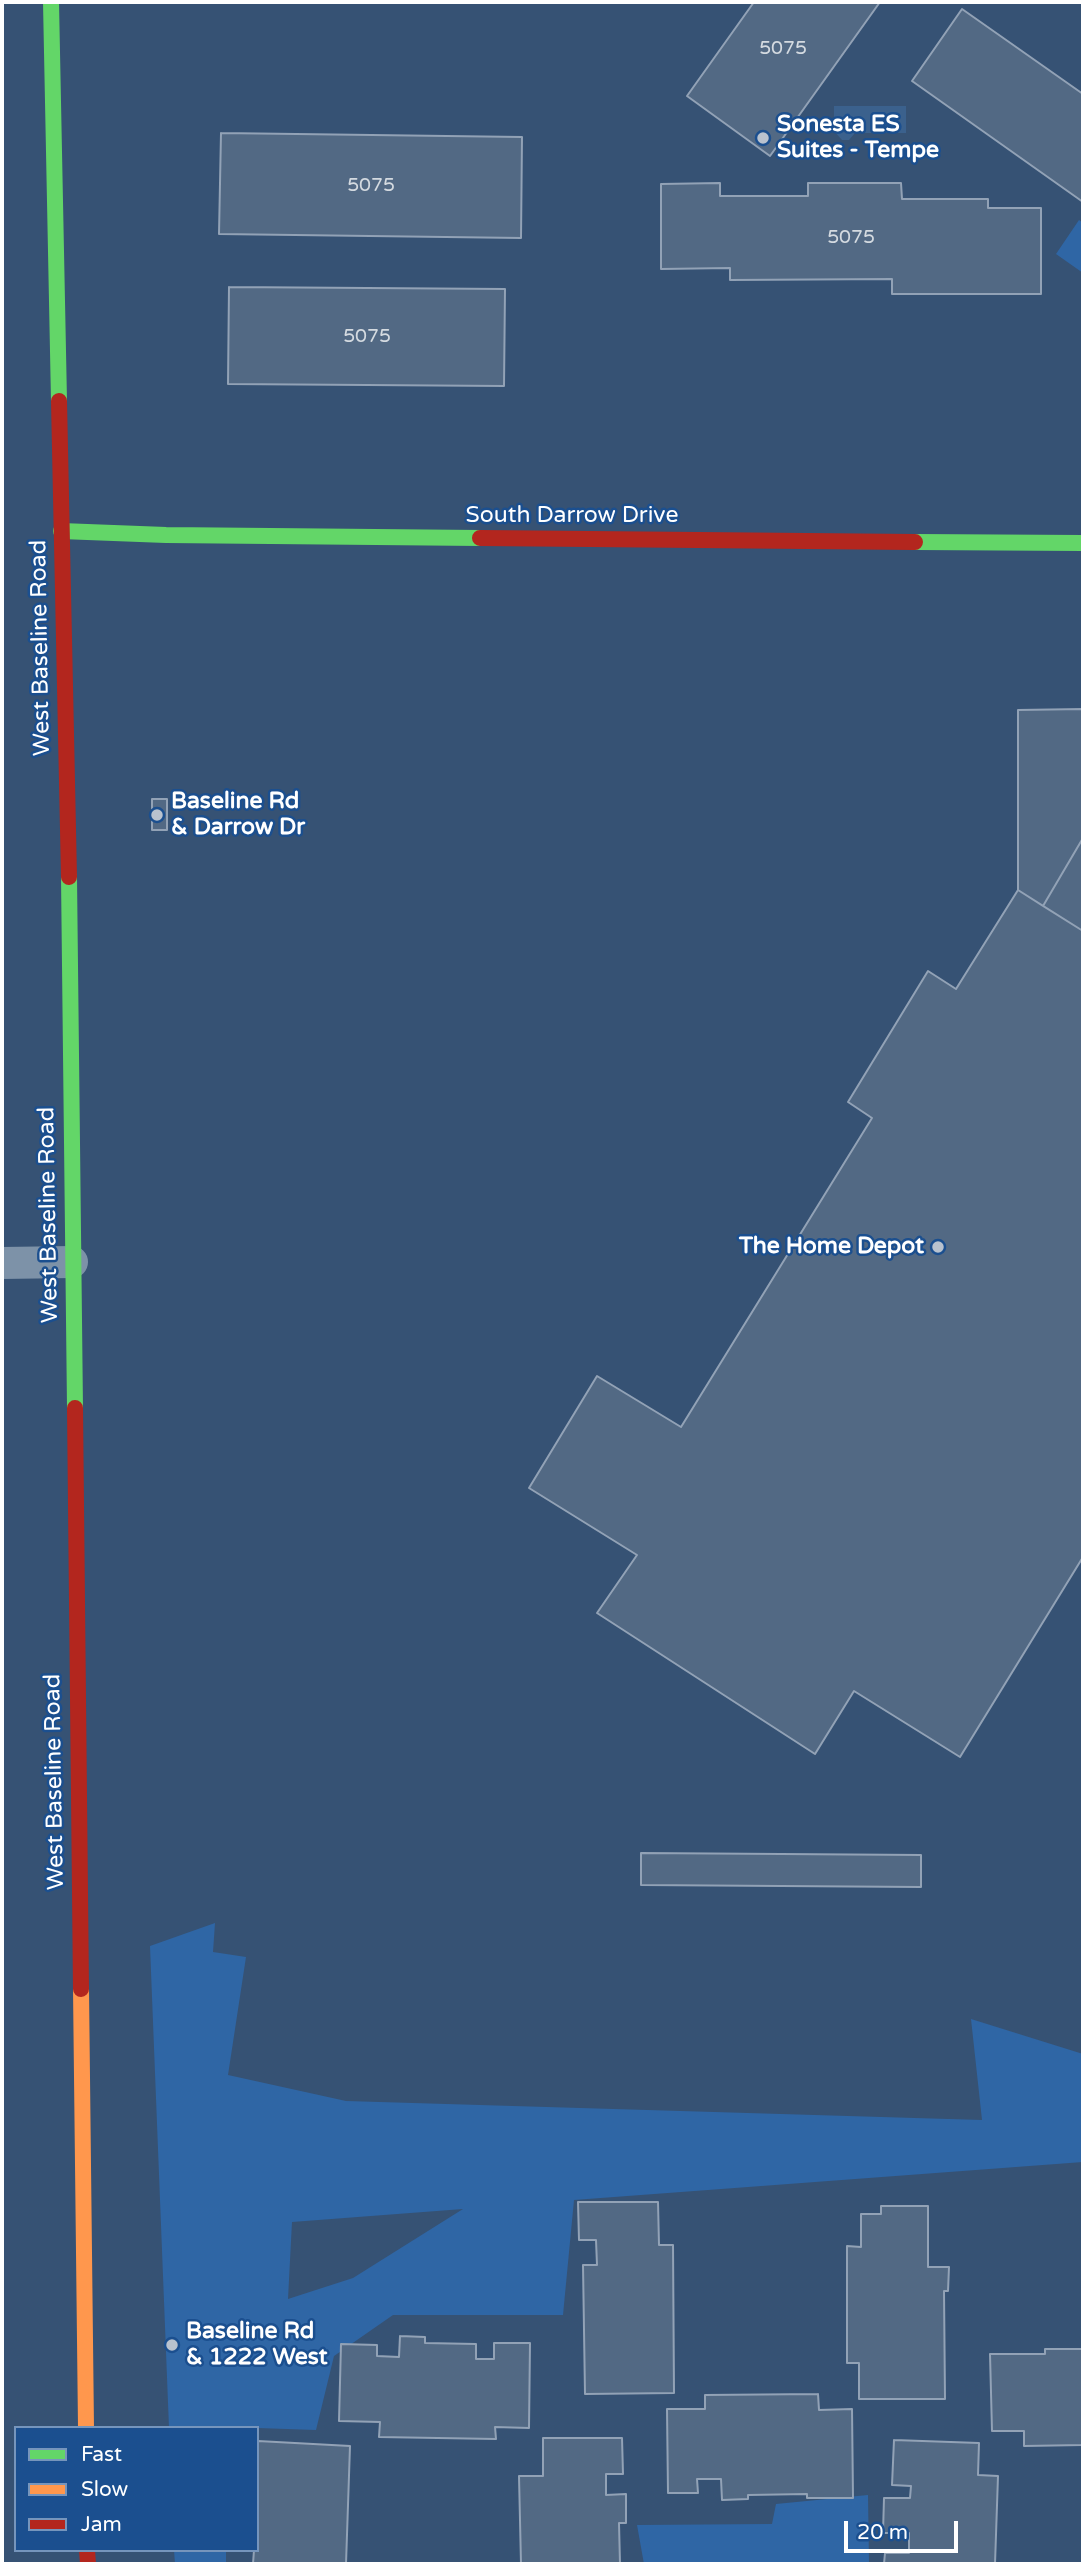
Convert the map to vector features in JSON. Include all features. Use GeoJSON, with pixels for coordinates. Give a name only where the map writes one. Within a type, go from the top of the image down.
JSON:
{"type":"FeatureCollection","features":[{"type":"Feature","properties":{"kind":"main road","name":"West Baseline Road"},"geometry":{"type":"LineString","coordinates":[[51,2],[68,804],[86,2426]]}},
{"type":"Feature","properties":{"kind":"main road","name":"South Darrow Drive"},"geometry":{"type":"LineString","coordinates":[[61,531],[194,536],[1083,543]]}},
{"type":"Feature","properties":{"kind":"street"},"geometry":{"type":"LineString","coordinates":[[2,1263],[72,1262]]}},
{"type":"Feature","properties":{"kind":"shaded area"},"geometry":{"type":"Polygon","coordinates":[[[834,106],[906,106],[906,133],[855,133],[849,140],[842,140],[834,131],[834,106]]]}},
{"type":"Feature","properties":{"kind":"shaded area"},"geometry":{"type":"Polygon","coordinates":[[[1079,220],[1083,223],[1083,273],[1056,254],[1079,220]]]}},
{"type":"Feature","properties":{"kind":"shaded area"},"geometry":{"type":"Polygon","coordinates":[[[215,1923],[213,1952],[246,1957],[228,2075],[346,2101],[982,2120],[971,2019],[1083,2054],[1083,2162],[574,2200],[563,2315],[393,2315],[334,2356],[316,2430],[259,2426],[169,2426],[150,1946],[215,1923]],[[463,2209],[292,2222],[288,2299],[353,2278],[463,2209]]]}},
{"type":"Feature","properties":{"kind":"shaded area"},"geometry":{"type":"Polygon","coordinates":[[[868,2495],[869,2564],[644,2564],[637,2525],[772,2524],[776,2504],[868,2495]]]}},
{"type":"Feature","properties":{"kind":"shaded area"},"geometry":{"type":"Polygon","coordinates":[[[174,2552],[226,2552],[226,2564],[175,2564],[174,2552]]]}},
{"type":"Feature","properties":{"kind":"building"},"geometry":{"type":"Polygon","coordinates":[[[754,2],[880,2],[770,156],[687,96],[754,2]]]}},
{"type":"Feature","properties":{"kind":"building"},"geometry":{"type":"Polygon","coordinates":[[[962,9],[1083,94],[1083,202],[912,81],[962,9]]]}},
{"type":"Feature","properties":{"kind":"building"},"geometry":{"type":"Polygon","coordinates":[[[221,133],[522,137],[521,238],[219,234],[221,133]]]}},
{"type":"Feature","properties":{"kind":"building"},"geometry":{"type":"Polygon","coordinates":[[[720,183],[720,196],[808,196],[808,183],[901,183],[902,199],[988,199],[988,208],[1041,208],[1041,294],[892,294],[892,279],[730,280],[730,268],[661,269],[661,184],[720,183]]]}},
{"type":"Feature","properties":{"kind":"building"},"geometry":{"type":"Polygon","coordinates":[[[229,287],[505,289],[504,386],[228,384],[229,287]]]}},
{"type":"Feature","properties":{"kind":"building"},"geometry":{"type":"Polygon","coordinates":[[[1083,709],[1083,838],[1043,906],[1018,890],[1018,710],[1083,709]]]}},
{"type":"Feature","properties":{"kind":"building"},"geometry":{"type":"Polygon","coordinates":[[[152,799],[167,799],[167,830],[152,830],[152,799]]]}},
{"type":"Feature","properties":{"kind":"building"},"geometry":{"type":"Polygon","coordinates":[[[1083,838],[1083,931],[1043,906],[1083,838]]]}},
{"type":"Feature","properties":{"kind":"building","name":"The Home Depot"},"geometry":{"type":"Polygon","coordinates":[[[1018,890],[1083,931],[1083,1557],[960,1757],[854,1691],[815,1754],[597,1613],[637,1555],[529,1488],[597,1376],[681,1427],[872,1118],[848,1102],[928,971],[956,989],[1018,890]]]}},
{"type":"Feature","properties":{"kind":"building"},"geometry":{"type":"Polygon","coordinates":[[[641,1853],[921,1855],[921,1887],[641,1885],[641,1853]]]}},
{"type":"Feature","properties":{"kind":"building"},"geometry":{"type":"Polygon","coordinates":[[[578,2202],[658,2202],[659,2245],[673,2245],[674,2393],[585,2394],[583,2265],[597,2265],[596,2240],[579,2240],[578,2202]]]}},
{"type":"Feature","properties":{"kind":"building"},"geometry":{"type":"Polygon","coordinates":[[[881,2206],[928,2206],[928,2267],[949,2267],[948,2291],[944,2291],[945,2399],[859,2399],[859,2363],[847,2363],[847,2246],[861,2247],[861,2214],[881,2214],[881,2206]]]}},
{"type":"Feature","properties":{"kind":"building"},"geometry":{"type":"Polygon","coordinates":[[[400,2336],[425,2337],[425,2343],[476,2344],[476,2359],[494,2359],[494,2343],[530,2343],[529,2428],[495,2427],[496,2439],[379,2437],[380,2422],[339,2421],[341,2344],[377,2345],[377,2356],[399,2357],[400,2336]]]}},
{"type":"Feature","properties":{"kind":"building"},"geometry":{"type":"Polygon","coordinates":[[[1045,2349],[1083,2349],[1083,2445],[1024,2446],[1024,2431],[992,2431],[990,2354],[1045,2354],[1045,2349]]]}},
{"type":"Feature","properties":{"kind":"building"},"geometry":{"type":"Polygon","coordinates":[[[818,2394],[819,2410],[852,2409],[853,2498],[807,2498],[807,2494],[748,2495],[748,2499],[722,2500],[721,2479],[697,2479],[698,2493],[668,2493],[667,2409],[705,2409],[705,2395],[818,2394]]]}},
{"type":"Feature","properties":{"kind":"building"},"geometry":{"type":"Polygon","coordinates":[[[543,2438],[622,2438],[623,2474],[606,2474],[606,2495],[626,2494],[626,2523],[619,2523],[620,2564],[521,2564],[519,2476],[543,2476],[543,2438]]]}},
{"type":"Feature","properties":{"kind":"building"},"geometry":{"type":"Polygon","coordinates":[[[894,2440],[979,2443],[978,2475],[998,2476],[995,2564],[884,2564],[885,2553],[909,2553],[909,2533],[883,2533],[884,2498],[910,2498],[911,2486],[892,2485],[894,2440]]]}},
{"type":"Feature","properties":{"kind":"building"},"geometry":{"type":"Polygon","coordinates":[[[259,2441],[350,2446],[346,2564],[253,2564],[254,2552],[259,2552],[259,2441]]]}},
{"type":"Feature","properties":{"kind":"traffic: fast"},"geometry":{"type":"LineString","coordinates":[[51,2],[59,401]]}},
{"type":"Feature","properties":{"kind":"traffic: fast"},"geometry":{"type":"LineString","coordinates":[[61,531],[166,535],[480,538]]}},
{"type":"Feature","properties":{"kind":"traffic: fast"},"geometry":{"type":"LineString","coordinates":[[915,542],[1083,543]]}},
{"type":"Feature","properties":{"kind":"traffic: fast"},"geometry":{"type":"LineString","coordinates":[[69,877],[75,1408]]}},
{"type":"Feature","properties":{"kind":"traffic: slow"},"geometry":{"type":"LineString","coordinates":[[81,1989],[86,2426]]}},
{"type":"Feature","properties":{"kind":"traffic: jam"},"geometry":{"type":"LineString","coordinates":[[59,401],[69,877]]}},
{"type":"Feature","properties":{"kind":"traffic: jam"},"geometry":{"type":"LineString","coordinates":[[480,538],[915,542]]}},
{"type":"Feature","properties":{"kind":"traffic: jam"},"geometry":{"type":"LineString","coordinates":[[75,1408],[81,1989]]}},
{"type":"Feature","properties":{"kind":"traffic: jam"},"geometry":{"type":"LineString","coordinates":[[87,2552],[88,2564]]}},
{"type":"Feature","properties":{"kind":"place","name":"Sonesta ES Suites - Tempe"},"geometry":{"type":"Point","coordinates":[763,138]}},
{"type":"Feature","properties":{"kind":"place","name":"Baseline Rd & Darrow Dr"},"geometry":{"type":"Point","coordinates":[157,815]}},
{"type":"Feature","properties":{"kind":"place","name":"The Home Depot"},"geometry":{"type":"Point","coordinates":[938,1247]}},
{"type":"Feature","properties":{"kind":"place","name":"Baseline Rd & 1222 West"},"geometry":{"type":"Point","coordinates":[172,2345]}}]}
